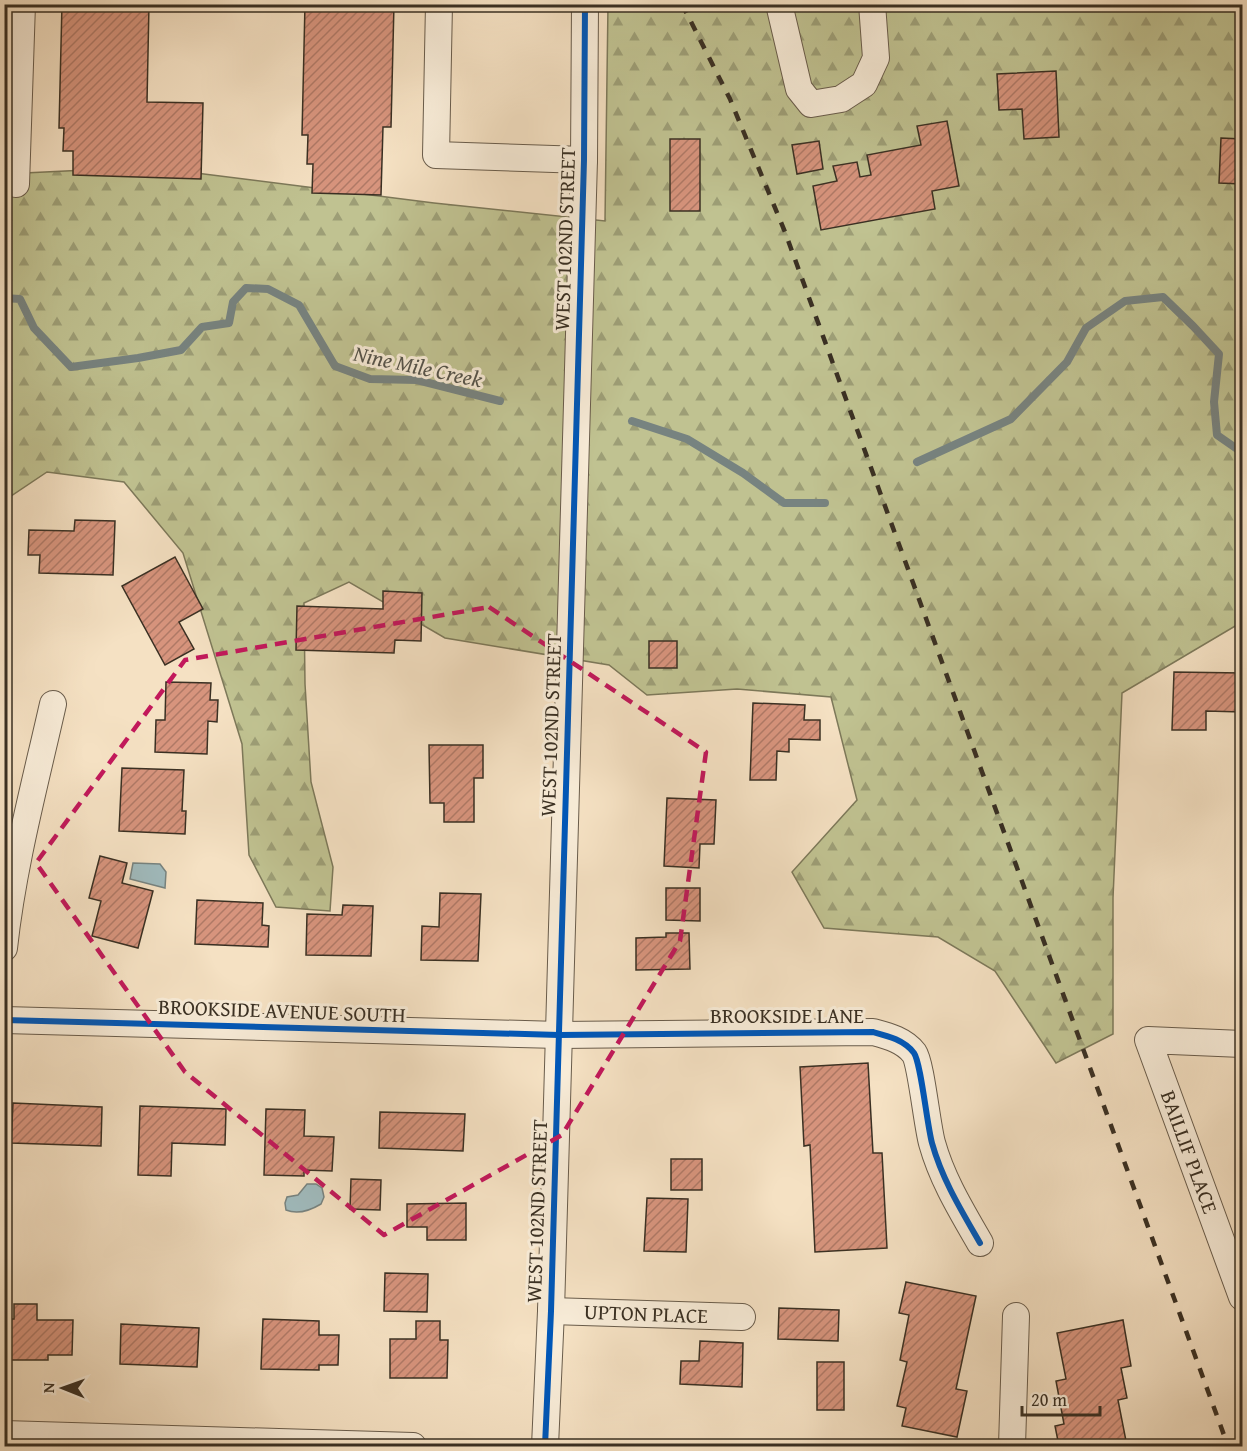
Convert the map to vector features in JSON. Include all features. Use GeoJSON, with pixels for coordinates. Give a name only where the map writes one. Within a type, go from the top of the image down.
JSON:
{"type":"FeatureCollection","features":[{"type":"Feature","properties":{"kind":"street"},"geometry":{"type":"LineString","coordinates":[[16,184],[22,4]]}},
{"type":"Feature","properties":{"kind":"street"},"geometry":{"type":"LineString","coordinates":[[439,4],[436,155],[584,160]]}},
{"type":"Feature","properties":{"kind":"street","name":"WEST 102ND STREET"},"geometry":{"type":"LineString","coordinates":[[545,1446],[551,1311],[584,160],[585,4]]}},
{"type":"Feature","properties":{"kind":"street"},"geometry":{"type":"LineString","coordinates":[[779,4],[799,89],[811,104],[841,99],[864,84],[876,58],[872,4]]}},
{"type":"Feature","properties":{"kind":"street"},"geometry":{"type":"LineString","coordinates":[[4,948],[16,872],[53,704]]}},
{"type":"Feature","properties":{"kind":"street","name":"BROOKSIDE AVENUE SOUTH"},"geometry":{"type":"LineString","coordinates":[[4,1020],[559,1035]]}},
{"type":"Feature","properties":{"kind":"street","name":"BROOKSIDE LANE"},"geometry":{"type":"LineString","coordinates":[[559,1035],[873,1032],[899,1040],[914,1053],[932,1142],[942,1174],[980,1243]]}},
{"type":"Feature","properties":{"kind":"street","name":"BAILLIF PLACE"},"geometry":{"type":"LineString","coordinates":[[1242,1044],[1148,1040],[1242,1297]]}},
{"type":"Feature","properties":{"kind":"street","name":"UPTON PLACE"},"geometry":{"type":"LineString","coordinates":[[551,1311],[742,1317]]}},
{"type":"Feature","properties":{"kind":"street"},"geometry":{"type":"LineString","coordinates":[[1012,1446],[1016,1317]]}},
{"type":"Feature","properties":{"kind":"street"},"geometry":{"type":"LineString","coordinates":[[4,1434],[148,1442],[413,1446]]}},
{"type":"Feature","properties":{"kind":"highlighted area"},"geometry":{"type":"Polygon","coordinates":[[[489,607],[706,752],[680,941],[562,1135],[384,1235],[185,1072],[36,863],[185,660],[489,607]]]}},
{"type":"Feature","properties":{"kind":"green space"},"geometry":{"type":"Polygon","coordinates":[[[608,5],[1242,5],[1242,622],[1122,693],[1113,898],[1113,1034],[1056,1063],[995,971],[938,937],[824,928],[792,872],[857,800],[831,697],[737,689],[647,695],[609,665],[445,638],[349,582],[304,603],[305,684],[311,782],[333,867],[330,911],[276,907],[249,855],[242,744],[183,553],[124,482],[47,472],[5,500],[4,174],[148,167],[434,203],[605,221],[608,5]]]}},
{"type":"Feature","properties":{"kind":"water"},"geometry":{"type":"Polygon","coordinates":[[[133,863],[160,864],[166,872],[165,888],[130,879],[133,863]]]}},
{"type":"Feature","properties":{"kind":"water"},"geometry":{"type":"Polygon","coordinates":[[[307,1184],[316,1184],[322,1188],[324,1197],[321,1204],[304,1211],[286,1210],[287,1197],[298,1195],[307,1184]]]}},
{"type":"Feature","properties":{"kind":"building"},"geometry":{"type":"Polygon","coordinates":[[[62,4],[149,4],[147,102],[203,103],[201,179],[73,175],[73,151],[63,151],[64,128],[59,128],[62,4]]]}},
{"type":"Feature","properties":{"kind":"building"},"geometry":{"type":"Polygon","coordinates":[[[305,4],[394,4],[391,127],[383,127],[381,195],[312,193],[313,164],[307,164],[308,135],[302,135],[305,4]]]}},
{"type":"Feature","properties":{"kind":"building"},"geometry":{"type":"Polygon","coordinates":[[[1056,71],[1059,137],[1024,139],[1022,109],[999,110],[997,74],[1056,71]]]}},
{"type":"Feature","properties":{"kind":"building"},"geometry":{"type":"Polygon","coordinates":[[[947,121],[959,186],[932,191],[935,209],[821,230],[813,186],[837,181],[833,166],[857,162],[860,177],[871,175],[867,155],[921,145],[917,126],[947,121]]]}},
{"type":"Feature","properties":{"kind":"building"},"geometry":{"type":"Polygon","coordinates":[[[1221,138],[1242,139],[1242,184],[1219,183],[1221,138]]]}},
{"type":"Feature","properties":{"kind":"building"},"geometry":{"type":"Polygon","coordinates":[[[670,139],[700,139],[700,211],[670,211],[670,139]]]}},
{"type":"Feature","properties":{"kind":"building"},"geometry":{"type":"Polygon","coordinates":[[[819,141],[823,169],[797,174],[792,145],[819,141]]]}},
{"type":"Feature","properties":{"kind":"building"},"geometry":{"type":"Polygon","coordinates":[[[75,520],[115,521],[113,575],[39,573],[40,555],[28,555],[29,530],[74,531],[75,520]]]}},
{"type":"Feature","properties":{"kind":"building"},"geometry":{"type":"Polygon","coordinates":[[[175,557],[203,609],[179,622],[194,649],[165,665],[122,586],[175,557]]]}},
{"type":"Feature","properties":{"kind":"building"},"geometry":{"type":"Polygon","coordinates":[[[383,591],[422,593],[421,641],[395,640],[394,653],[296,650],[297,606],[383,609],[383,591]]]}},
{"type":"Feature","properties":{"kind":"building"},"geometry":{"type":"Polygon","coordinates":[[[649,641],[677,641],[677,668],[649,668],[649,641]]]}},
{"type":"Feature","properties":{"kind":"building"},"geometry":{"type":"Polygon","coordinates":[[[1174,672],[1242,673],[1242,712],[1206,711],[1206,730],[1172,730],[1174,672]]]}},
{"type":"Feature","properties":{"kind":"building"},"geometry":{"type":"Polygon","coordinates":[[[166,682],[211,683],[210,700],[218,700],[217,722],[208,721],[207,754],[155,752],[156,720],[165,720],[166,682]]]}},
{"type":"Feature","properties":{"kind":"building"},"geometry":{"type":"Polygon","coordinates":[[[753,703],[805,705],[804,720],[820,720],[820,740],[789,739],[789,752],[777,751],[776,780],[750,780],[753,703]]]}},
{"type":"Feature","properties":{"kind":"building"},"geometry":{"type":"Polygon","coordinates":[[[429,745],[483,745],[483,778],[474,778],[474,822],[444,822],[444,803],[430,803],[429,745]]]}},
{"type":"Feature","properties":{"kind":"building"},"geometry":{"type":"Polygon","coordinates":[[[122,768],[184,770],[182,811],[186,811],[185,834],[119,831],[122,768]]]}},
{"type":"Feature","properties":{"kind":"building"},"geometry":{"type":"Polygon","coordinates":[[[667,798],[716,800],[714,844],[700,844],[699,868],[664,866],[667,798]]]}},
{"type":"Feature","properties":{"kind":"building"},"geometry":{"type":"Polygon","coordinates":[[[100,856],[127,863],[122,883],[153,891],[138,948],[92,936],[101,901],[89,898],[100,856]]]}},
{"type":"Feature","properties":{"kind":"building"},"geometry":{"type":"Polygon","coordinates":[[[666,888],[700,888],[700,921],[666,920],[666,888]]]}},
{"type":"Feature","properties":{"kind":"building"},"geometry":{"type":"Polygon","coordinates":[[[440,893],[481,894],[478,961],[421,960],[422,926],[439,927],[440,893]]]}},
{"type":"Feature","properties":{"kind":"building"},"geometry":{"type":"Polygon","coordinates":[[[197,900],[263,903],[262,925],[269,926],[268,947],[195,944],[197,900]]]}},
{"type":"Feature","properties":{"kind":"building"},"geometry":{"type":"Polygon","coordinates":[[[343,905],[373,906],[371,956],[306,955],[307,914],[342,915],[343,905]]]}},
{"type":"Feature","properties":{"kind":"building"},"geometry":{"type":"Polygon","coordinates":[[[666,933],[689,933],[690,969],[636,970],[636,938],[666,937],[666,933]]]}},
{"type":"Feature","properties":{"kind":"building"},"geometry":{"type":"Polygon","coordinates":[[[868,1063],[873,1153],[882,1153],[887,1248],[815,1252],[810,1145],[804,1146],[800,1067],[868,1063]]]}},
{"type":"Feature","properties":{"kind":"building"},"geometry":{"type":"Polygon","coordinates":[[[13,1103],[102,1107],[101,1146],[11,1143],[13,1103]]]}},
{"type":"Feature","properties":{"kind":"building"},"geometry":{"type":"Polygon","coordinates":[[[140,1106],[226,1109],[225,1145],[172,1143],[171,1176],[138,1175],[140,1106]]]}},
{"type":"Feature","properties":{"kind":"building"},"geometry":{"type":"Polygon","coordinates":[[[266,1109],[305,1110],[304,1136],[334,1137],[332,1171],[304,1170],[304,1176],[264,1175],[266,1109]]]}},
{"type":"Feature","properties":{"kind":"building"},"geometry":{"type":"Polygon","coordinates":[[[380,1112],[465,1114],[463,1151],[379,1148],[380,1112]]]}},
{"type":"Feature","properties":{"kind":"building"},"geometry":{"type":"Polygon","coordinates":[[[671,1159],[702,1159],[702,1190],[671,1190],[671,1159]]]}},
{"type":"Feature","properties":{"kind":"building"},"geometry":{"type":"Polygon","coordinates":[[[351,1179],[381,1180],[380,1210],[350,1209],[351,1179]]]}},
{"type":"Feature","properties":{"kind":"building"},"geometry":{"type":"Polygon","coordinates":[[[647,1198],[688,1199],[686,1252],[644,1251],[647,1198]]]}},
{"type":"Feature","properties":{"kind":"building"},"geometry":{"type":"Polygon","coordinates":[[[466,1203],[466,1240],[427,1240],[427,1227],[407,1227],[407,1204],[466,1203]]]}},
{"type":"Feature","properties":{"kind":"building"},"geometry":{"type":"Polygon","coordinates":[[[385,1273],[428,1274],[427,1312],[384,1311],[385,1273]]]}},
{"type":"Feature","properties":{"kind":"building"},"geometry":{"type":"Polygon","coordinates":[[[906,1282],[976,1296],[956,1389],[967,1391],[957,1437],[902,1426],[906,1408],[897,1406],[907,1362],[900,1360],[909,1315],[899,1313],[906,1282]]]}},
{"type":"Feature","properties":{"kind":"building"},"geometry":{"type":"Polygon","coordinates":[[[14,1304],[37,1304],[37,1320],[73,1320],[72,1355],[48,1355],[48,1360],[4,1360],[4,1319],[14,1319],[14,1304]]]}},
{"type":"Feature","properties":{"kind":"building"},"geometry":{"type":"Polygon","coordinates":[[[779,1308],[839,1310],[838,1341],[778,1339],[779,1308]]]}},
{"type":"Feature","properties":{"kind":"building"},"geometry":{"type":"Polygon","coordinates":[[[263,1319],[319,1321],[319,1335],[339,1335],[338,1365],[319,1365],[319,1370],[261,1369],[263,1319]]]}},
{"type":"Feature","properties":{"kind":"building"},"geometry":{"type":"Polygon","coordinates":[[[1123,1320],[1131,1366],[1121,1368],[1127,1398],[1118,1400],[1127,1446],[1059,1446],[1055,1426],[1064,1424],[1056,1381],[1066,1379],[1057,1333],[1123,1320]]]}},
{"type":"Feature","properties":{"kind":"building"},"geometry":{"type":"Polygon","coordinates":[[[416,1321],[440,1321],[440,1340],[448,1340],[447,1378],[390,1378],[390,1339],[416,1339],[416,1321]]]}},
{"type":"Feature","properties":{"kind":"building"},"geometry":{"type":"Polygon","coordinates":[[[121,1324],[199,1328],[197,1367],[120,1364],[121,1324]]]}},
{"type":"Feature","properties":{"kind":"building"},"geometry":{"type":"Polygon","coordinates":[[[700,1341],[743,1343],[742,1387],[680,1384],[681,1361],[699,1361],[700,1341]]]}},
{"type":"Feature","properties":{"kind":"building"},"geometry":{"type":"Polygon","coordinates":[[[817,1362],[844,1362],[844,1410],[817,1410],[817,1362]]]}},
{"type":"Feature","properties":{"kind":"building"},"geometry":{"type":"Polygon","coordinates":[[[900,1440],[931,1446],[899,1446],[900,1440]]]}},
{"type":"Feature","properties":{"kind":"waterway","name":"Nine Mile Creek"},"geometry":{"type":"LineString","coordinates":[[4,298],[20,299],[34,328],[71,367],[181,350],[202,327],[229,323],[233,302],[246,288],[268,289],[299,305],[335,366],[370,379],[417,380],[500,401]]}},
{"type":"Feature","properties":{"kind":"waterway","name":"Nine Mile Creek"},"geometry":{"type":"LineString","coordinates":[[917,462],[1011,419],[1067,362],[1086,328],[1125,301],[1163,297],[1219,354],[1214,402],[1217,435],[1242,451]]}},
{"type":"Feature","properties":{"kind":"waterway","name":"Nine Mile Creek"},"geometry":{"type":"LineString","coordinates":[[632,421],[687,439],[743,473],[784,503],[825,503]]}},
{"type":"Feature","properties":{"kind":"railway"},"geometry":{"type":"LineString","coordinates":[[682,4],[730,99],[785,232],[1228,1446]]}},
{"type":"Feature","properties":{"kind":"cycle path"},"geometry":{"type":"LineString","coordinates":[[545,1446],[551,1311],[584,160],[585,4]]}},
{"type":"Feature","properties":{"kind":"cycle path"},"geometry":{"type":"LineString","coordinates":[[4,1020],[559,1035],[873,1032],[901,1042],[914,1053],[936,1156],[953,1194],[980,1243]]}}]}
